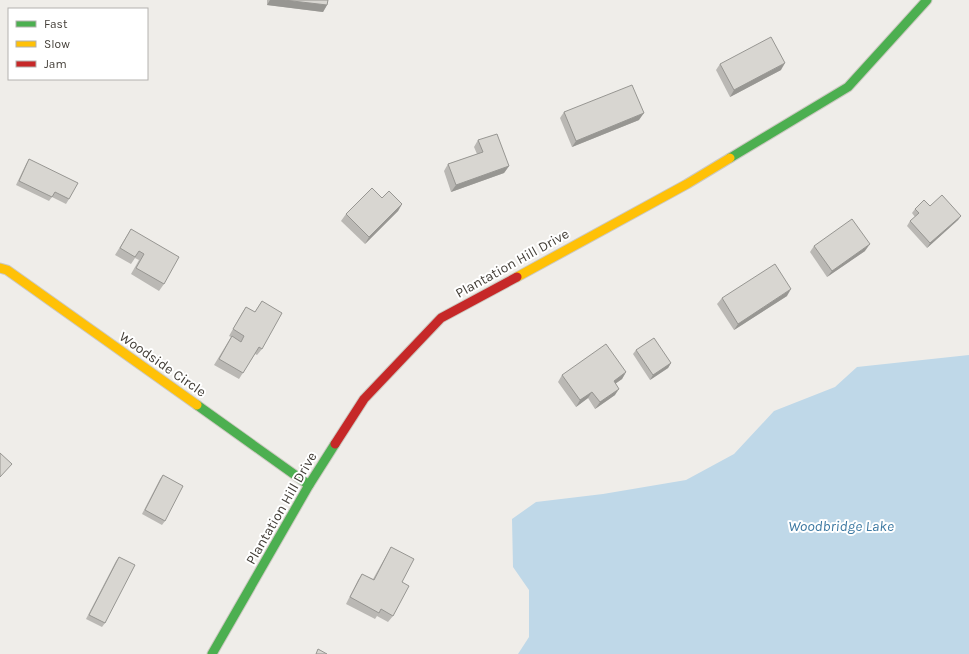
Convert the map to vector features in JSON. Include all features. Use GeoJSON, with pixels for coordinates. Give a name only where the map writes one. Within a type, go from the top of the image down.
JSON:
{"type":"FeatureCollection","features":[{"type":"Feature","properties":{"kind":"street","name":"Plantation Hill Drive"},"geometry":{"type":"LineString","coordinates":[[212,654],[309,485],[364,399],[441,318],[687,184],[848,87],[927,0]]}},
{"type":"Feature","properties":{"kind":"street","name":"Woodside Circle"},"geometry":{"type":"LineString","coordinates":[[0,268],[7,270],[309,485]]}},
{"type":"Feature","properties":{"kind":"water","name":"Woodbridge Lake"},"geometry":{"type":"Polygon","coordinates":[[[969,355],[969,654],[518,654],[529,637],[529,590],[513,567],[512,519],[536,502],[603,494],[686,480],[734,454],[774,411],[835,387],[857,367],[969,355]]]}},
{"type":"Feature","properties":{"kind":"building"},"geometry":{"type":"Polygon","coordinates":[[[284,0],[328,0],[327,5],[284,0]]]}},
{"type":"Feature","properties":{"kind":"building"},"geometry":{"type":"Polygon","coordinates":[[[771,37],[785,63],[734,90],[720,64],[771,37]]]}},
{"type":"Feature","properties":{"kind":"building"},"geometry":{"type":"Polygon","coordinates":[[[632,85],[644,113],[576,141],[564,112],[632,85]]]}},
{"type":"Feature","properties":{"kind":"building"},"geometry":{"type":"Polygon","coordinates":[[[497,134],[509,166],[456,185],[448,164],[483,152],[478,140],[497,134]]]}},
{"type":"Feature","properties":{"kind":"building"},"geometry":{"type":"Polygon","coordinates":[[[29,159],[78,183],[69,199],[55,192],[52,197],[19,181],[29,159]]]}},
{"type":"Feature","properties":{"kind":"building"},"geometry":{"type":"Polygon","coordinates":[[[372,188],[382,198],[389,191],[402,204],[369,237],[346,214],[372,188]]]}},
{"type":"Feature","properties":{"kind":"building"},"geometry":{"type":"Polygon","coordinates":[[[942,195],[961,216],[930,243],[910,221],[919,213],[915,209],[924,200],[930,206],[942,195]]]}},
{"type":"Feature","properties":{"kind":"building"},"geometry":{"type":"Polygon","coordinates":[[[852,219],[870,244],[832,271],[814,246],[852,219]]]}},
{"type":"Feature","properties":{"kind":"building"},"geometry":{"type":"Polygon","coordinates":[[[131,229],[179,257],[164,284],[136,268],[144,254],[139,251],[135,257],[120,248],[131,229]]]}},
{"type":"Feature","properties":{"kind":"building"},"geometry":{"type":"Polygon","coordinates":[[[775,264],[791,289],[738,324],[722,298],[775,264]]]}},
{"type":"Feature","properties":{"kind":"building"},"geometry":{"type":"Polygon","coordinates":[[[262,301],[282,313],[262,349],[259,347],[243,373],[219,359],[232,336],[241,342],[244,336],[233,329],[246,307],[255,312],[262,301]]]}},
{"type":"Feature","properties":{"kind":"building"},"geometry":{"type":"Polygon","coordinates":[[[654,338],[671,363],[653,375],[636,350],[654,338]]]}},
{"type":"Feature","properties":{"kind":"building"},"geometry":{"type":"Polygon","coordinates":[[[606,344],[626,372],[614,381],[619,389],[600,402],[592,392],[580,400],[562,375],[606,344]]]}},
{"type":"Feature","properties":{"kind":"building"},"geometry":{"type":"Polygon","coordinates":[[[0,453],[12,464],[0,477],[0,453]]]}},
{"type":"Feature","properties":{"kind":"building"},"geometry":{"type":"Polygon","coordinates":[[[163,475],[183,486],[165,521],[145,510],[163,475]]]}},
{"type":"Feature","properties":{"kind":"building"},"geometry":{"type":"Polygon","coordinates":[[[391,547],[414,559],[402,582],[409,586],[393,616],[381,609],[379,613],[350,597],[362,574],[374,580],[391,547]]]}},
{"type":"Feature","properties":{"kind":"building"},"geometry":{"type":"Polygon","coordinates":[[[119,557],[135,565],[105,623],[89,615],[119,557]]]}},
{"type":"Feature","properties":{"kind":"building"},"geometry":{"type":"Polygon","coordinates":[[[318,649],[327,654],[316,654],[318,649]]]}},
{"type":"Feature","properties":{"kind":"traffic: fast"},"geometry":{"type":"LineString","coordinates":[[730,158],[848,87],[927,0]]}},
{"type":"Feature","properties":{"kind":"traffic: fast"},"geometry":{"type":"LineString","coordinates":[[197,405],[309,485]]}},
{"type":"Feature","properties":{"kind":"traffic: fast"},"geometry":{"type":"LineString","coordinates":[[212,654],[309,485],[335,444]]}},
{"type":"Feature","properties":{"kind":"traffic: slow"},"geometry":{"type":"LineString","coordinates":[[517,277],[687,184],[730,158]]}},
{"type":"Feature","properties":{"kind":"traffic: slow"},"geometry":{"type":"LineString","coordinates":[[0,268],[7,270],[197,405]]}},
{"type":"Feature","properties":{"kind":"traffic: jam"},"geometry":{"type":"LineString","coordinates":[[335,444],[364,399],[441,318],[517,277]]}}]}
